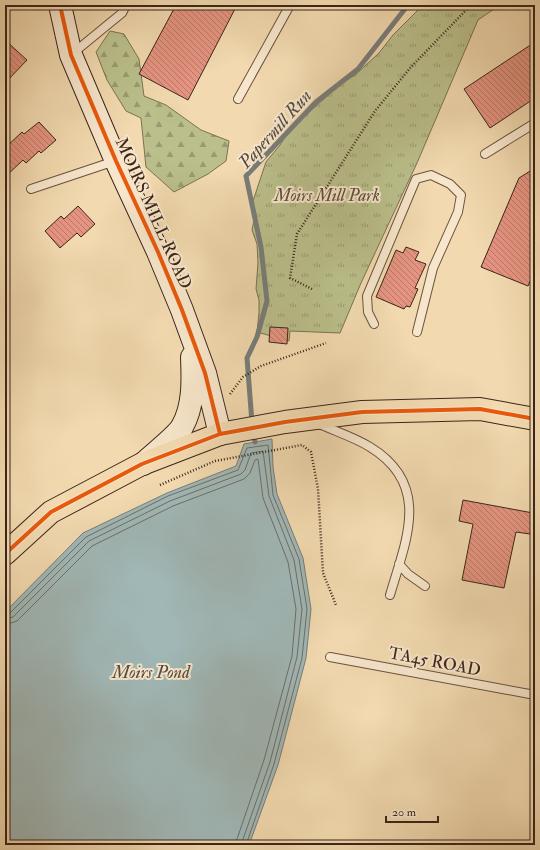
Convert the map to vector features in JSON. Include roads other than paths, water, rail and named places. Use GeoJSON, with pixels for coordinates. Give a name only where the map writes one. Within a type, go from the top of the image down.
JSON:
{"type":"FeatureCollection","features":[{"type":"Feature","properties":{"kind":"main road"},"geometry":{"type":"LineString","coordinates":[[5,554],[51,512],[142,464],[230,433],[285,422],[362,412],[442,408],[480,409],[534,418]]}},
{"type":"Feature","properties":{"kind":"street","name":"MOIRS MILL ROAD"},"geometry":{"type":"LineString","coordinates":[[60,5],[71,55],[116,161],[158,252],[191,334],[205,374],[230,433]]}},
{"type":"Feature","properties":{"kind":"street"},"geometry":{"type":"LineString","coordinates":[[142,464],[181,428],[190,407],[193,380],[191,334]]}},
{"type":"Feature","properties":{"kind":"lane"},"geometry":{"type":"LineString","coordinates":[[71,55],[122,13],[126,5]]}},
{"type":"Feature","properties":{"kind":"lane"},"geometry":{"type":"LineString","coordinates":[[238,99],[290,5]]}},
{"type":"Feature","properties":{"kind":"lane"},"geometry":{"type":"LineString","coordinates":[[485,154],[535,123]]}},
{"type":"Feature","properties":{"kind":"lane"},"geometry":{"type":"LineString","coordinates":[[30,189],[116,161]]}},
{"type":"Feature","properties":{"kind":"lane"},"geometry":{"type":"LineString","coordinates":[[374,324],[368,312],[367,296],[416,179],[431,174],[450,184],[461,195],[458,212],[433,268],[417,332]]}},
{"type":"Feature","properties":{"kind":"lane"},"geometry":{"type":"LineString","coordinates":[[307,419],[370,447],[390,463],[403,479],[408,493],[410,509],[409,524],[390,595]]}},
{"type":"Feature","properties":{"kind":"lane"},"geometry":{"type":"LineString","coordinates":[[399,564],[408,574],[426,586]]}},
{"type":"Feature","properties":{"kind":"lane","name":"TA45 ROAD"},"geometry":{"type":"LineString","coordinates":[[330,657],[535,695]]}},
{"type":"Feature","properties":{"kind":"water","name":"Moirs Pond"},"geometry":{"type":"Polygon","coordinates":[[[272,439],[273,467],[277,494],[303,558],[311,609],[306,658],[278,765],[249,845],[5,845],[5,612],[83,533],[167,493],[236,466],[244,444],[272,439]]]}},
{"type":"Feature","properties":{"kind":"waterway","name":"Papermill Run"},"geometry":{"type":"LineString","coordinates":[[252,423],[247,358],[257,337],[267,301],[261,247],[246,176],[316,102],[358,69],[408,5]]}},
{"type":"Feature","properties":{"kind":"waterway","name":"Papermill Run"},"geometry":{"type":"LineString","coordinates":[[253,433],[255,442]]}},
{"type":"Feature","properties":{"kind":"park label","name":"Moirs Mill Park"},"geometry":{"type":"Point","coordinates":[327,195]}}]}
